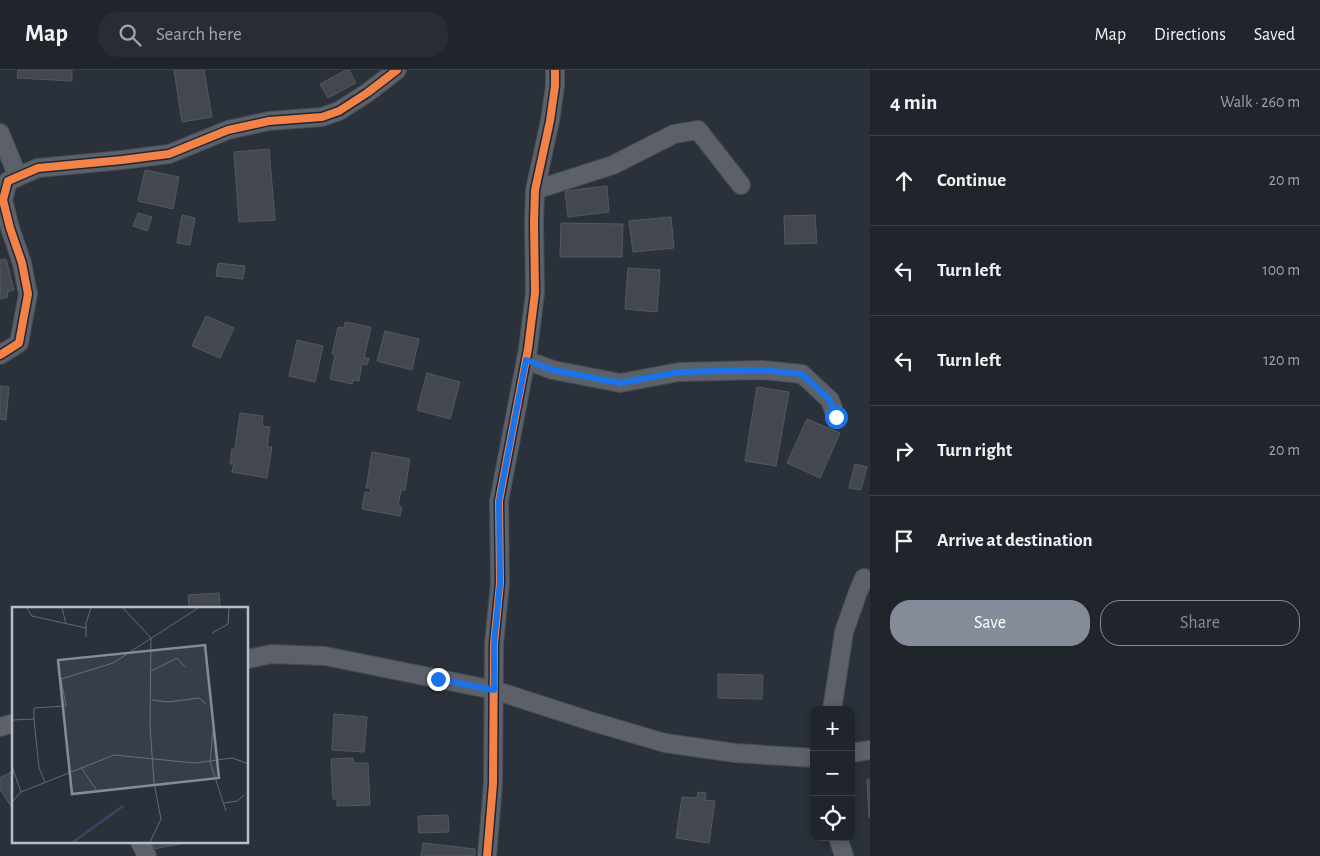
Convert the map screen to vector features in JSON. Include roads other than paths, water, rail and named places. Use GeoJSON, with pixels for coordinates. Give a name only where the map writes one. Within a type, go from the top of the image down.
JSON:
{"type":"FeatureCollection","features":[{"type":"Feature","properties":{"kind":"street"},"geometry":{"type":"LineString","coordinates":[[0,355],[19,343],[28,294],[22,263],[3,200],[8,181],[38,168],[169,154],[228,130],[269,120],[322,118],[339,111],[368,93],[397,70]]}},
{"type":"Feature","properties":{"kind":"street"},"geometry":{"type":"LineString","coordinates":[[487,856],[493,784],[494,644],[500,583],[499,501],[526,360],[535,294],[534,222],[536,190],[550,122],[555,86],[555,70]]}},
{"type":"Feature","properties":{"kind":"street"},"geometry":{"type":"LineString","coordinates":[[536,190],[613,165],[674,134],[698,130],[741,185]]}},
{"type":"Feature","properties":{"kind":"street"},"geometry":{"type":"LineString","coordinates":[[0,133],[18,176]]}},
{"type":"Feature","properties":{"kind":"street"},"geometry":{"type":"LineString","coordinates":[[526,360],[553,370],[620,383],[679,372],[762,370],[802,374],[830,400],[836,417]]}},
{"type":"Feature","properties":{"kind":"street"},"geometry":{"type":"LineString","coordinates":[[833,706],[844,632],[864,578]]}},
{"type":"Feature","properties":{"kind":"street"},"geometry":{"type":"LineString","coordinates":[[249,659],[270,654],[325,656],[494,690],[590,722],[666,743],[736,753],[810,758]]}},
{"type":"Feature","properties":{"kind":"street"},"geometry":{"type":"LineString","coordinates":[[855,752],[870,750]]}},
{"type":"Feature","properties":{"kind":"street"},"geometry":{"type":"LineString","coordinates":[[839,841],[844,856]]}},
{"type":"Feature","properties":{"kind":"street"},"geometry":{"type":"LineString","coordinates":[[141,844],[147,856]]}}]}
